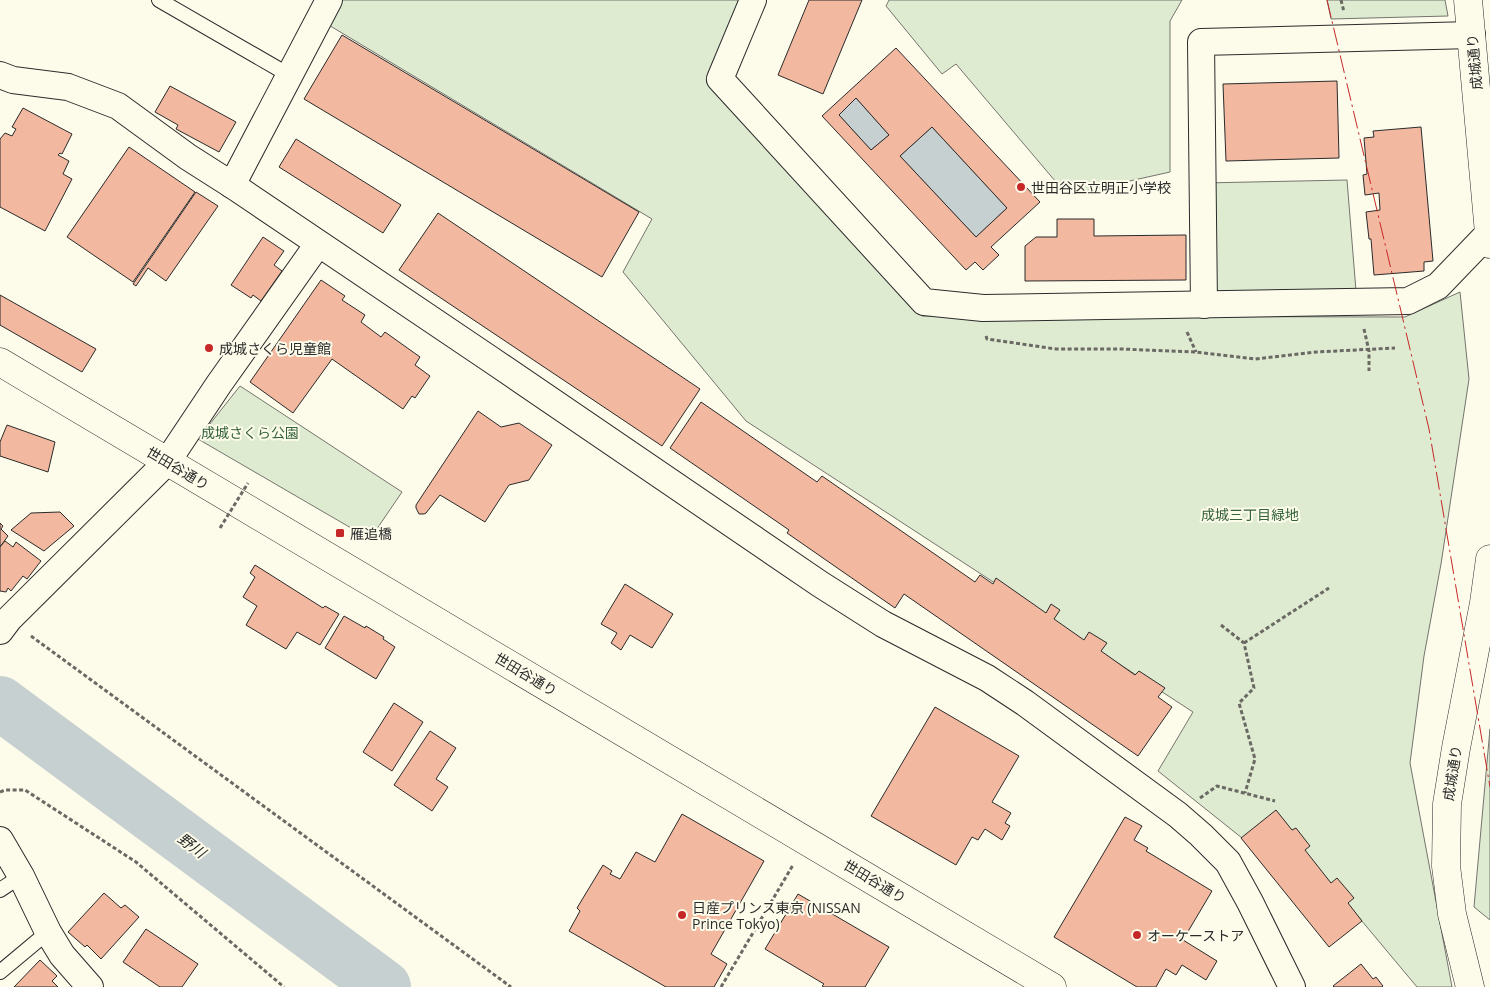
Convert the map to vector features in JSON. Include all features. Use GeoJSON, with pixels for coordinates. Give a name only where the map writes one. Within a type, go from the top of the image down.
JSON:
{"type":"FeatureCollection","features":[{"type":"Feature","properties":{"kind":"main road","name":"成城通り"},"geometry":{"type":"LineString","coordinates":[[1473,0],[1472,35],[1489,238]]}},
{"type":"Feature","properties":{"kind":"main road","name":"世田谷通り"},"geometry":{"type":"LineString","coordinates":[[0,362],[1052,987]]}},
{"type":"Feature","properties":{"kind":"main road","name":"成城通り"},"geometry":{"type":"LineString","coordinates":[[1470,987],[1450,904],[1446,866],[1447,804],[1484,603],[1490,559]]}},
{"type":"Feature","properties":{"kind":"street"},"geometry":{"type":"LineString","coordinates":[[232,185],[329,0]]}},
{"type":"Feature","properties":{"kind":"street"},"geometry":{"type":"LineString","coordinates":[[753,0],[720,79],[924,302],[983,308],[1408,301],[1438,286],[1489,238]]}},
{"type":"Feature","properties":{"kind":"street"},"geometry":{"type":"LineString","coordinates":[[1204,305],[1201,42],[1472,35]]}},
{"type":"Feature","properties":{"kind":"street"},"geometry":{"type":"LineString","coordinates":[[0,75],[13,80],[68,86],[118,106],[188,157],[498,364],[820,584],[883,624],[987,678],[1025,703],[1178,815],[1228,862],[1292,987]]}},
{"type":"Feature","properties":{"kind":"street"},"geometry":{"type":"LineString","coordinates":[[3,626],[167,462],[219,384],[318,244]]}},
{"type":"Feature","properties":{"kind":"street"},"geometry":{"type":"LineString","coordinates":[[0,840],[10,883],[48,932],[62,955],[90,987]]}},
{"type":"Feature","properties":{"kind":"lane"},"geometry":{"type":"LineString","coordinates":[[159,0],[289,75]]}},
{"type":"Feature","properties":{"kind":"lane"},"geometry":{"type":"LineString","coordinates":[[0,972],[48,932]]}},
{"type":"Feature","properties":{"kind":"path"},"geometry":{"type":"LineString","coordinates":[[1357,303],[1369,350],[1369,371]]}},
{"type":"Feature","properties":{"kind":"path"},"geometry":{"type":"LineString","coordinates":[[987,339],[1056,349],[1186,352],[1256,359],[1316,352],[1395,348]]}},
{"type":"Feature","properties":{"kind":"path"},"geometry":{"type":"LineString","coordinates":[[220,528],[248,483]]}},
{"type":"Feature","properties":{"kind":"path"},"geometry":{"type":"LineString","coordinates":[[1244,643],[1329,588]]}},
{"type":"Feature","properties":{"kind":"path"},"geometry":{"type":"LineString","coordinates":[[1221,625],[1244,643],[1254,688],[1239,703],[1255,758],[1245,793]]}},
{"type":"Feature","properties":{"kind":"path"},"geometry":{"type":"LineString","coordinates":[[3,626],[511,987]]}},
{"type":"Feature","properties":{"kind":"path"},"geometry":{"type":"LineString","coordinates":[[1178,815],[1217,786],[1275,801]]}},
{"type":"Feature","properties":{"kind":"path"},"geometry":{"type":"LineString","coordinates":[[0,792],[26,790],[136,862],[284,987]]}},
{"type":"Feature","properties":{"kind":"path"},"geometry":{"type":"LineString","coordinates":[[721,987],[807,841]]}},
{"type":"Feature","properties":{"kind":"green space","name":"成城三丁目緑地"},"geometry":{"type":"Polygon","coordinates":[[[339,0],[739,0],[709,77],[922,316],[1405,317],[1460,292],[1469,379],[1441,564],[1424,656],[1410,763],[1452,987],[1417,987],[1280,823],[1247,842],[1158,771],[1193,712],[746,421],[623,272],[652,219],[327,24],[339,0]]]}},
{"type":"Feature","properties":{"kind":"green space"},"geometry":{"type":"Polygon","coordinates":[[[889,0],[1182,0],[1170,21],[1170,172],[1067,195],[956,64],[942,74],[886,6],[889,0]]]}},
{"type":"Feature","properties":{"kind":"green space"},"geometry":{"type":"Polygon","coordinates":[[[1327,0],[1445,0],[1448,16],[1331,19],[1327,0]]]}},
{"type":"Feature","properties":{"kind":"green space"},"geometry":{"type":"Polygon","coordinates":[[[1347,180],[1357,303],[1204,305],[1203,183],[1347,180]]]}},
{"type":"Feature","properties":{"kind":"green space","name":"成城さくら公園"},"geometry":{"type":"Polygon","coordinates":[[[240,386],[402,492],[370,539],[198,439],[240,386]]]}},
{"type":"Feature","properties":{"kind":"green space"},"geometry":{"type":"Polygon","coordinates":[[[1490,729],[1490,920],[1474,907],[1490,729]]]}},
{"type":"Feature","properties":{"kind":"shaded area"},"geometry":{"type":"Polygon","coordinates":[[[856,98],[889,135],[871,150],[839,115],[856,98]]]}},
{"type":"Feature","properties":{"kind":"shaded area"},"geometry":{"type":"Polygon","coordinates":[[[932,127],[1007,208],[976,237],[900,156],[932,127]]]}},
{"type":"Feature","properties":{"kind":"building"},"geometry":{"type":"Polygon","coordinates":[[[809,0],[862,0],[823,94],[778,75],[809,0]]]}},
{"type":"Feature","properties":{"kind":"building"},"geometry":{"type":"Polygon","coordinates":[[[342,35],[639,212],[602,277],[304,99],[342,35]]]}},
{"type":"Feature","properties":{"kind":"building"},"geometry":{"type":"Polygon","coordinates":[[[896,48],[1040,202],[991,247],[999,255],[983,270],[975,262],[966,270],[822,116],[896,48]],[[856,98],[839,115],[871,150],[889,135],[856,98]],[[932,127],[900,156],[976,237],[1007,208],[932,127]]]}},
{"type":"Feature","properties":{"kind":"building"},"geometry":{"type":"Polygon","coordinates":[[[1337,81],[1339,158],[1226,161],[1223,84],[1337,81]]]}},
{"type":"Feature","properties":{"kind":"building"},"geometry":{"type":"Polygon","coordinates":[[[170,86],[236,122],[219,152],[176,129],[178,125],[155,112],[170,86]]]}},
{"type":"Feature","properties":{"kind":"building"},"geometry":{"type":"Polygon","coordinates":[[[23,108],[72,134],[62,154],[58,155],[69,161],[63,174],[72,179],[45,231],[0,207],[0,139],[5,133],[12,136],[16,129],[12,127],[23,108]]]}},
{"type":"Feature","properties":{"kind":"building"},"geometry":{"type":"Polygon","coordinates":[[[1421,127],[1433,261],[1424,262],[1424,271],[1374,275],[1371,239],[1369,239],[1366,212],[1380,210],[1379,193],[1365,195],[1363,175],[1367,174],[1364,138],[1374,137],[1373,131],[1421,127]]]}},
{"type":"Feature","properties":{"kind":"building"},"geometry":{"type":"Polygon","coordinates":[[[296,139],[401,205],[383,233],[279,167],[296,139]]]}},
{"type":"Feature","properties":{"kind":"building"},"geometry":{"type":"Polygon","coordinates":[[[129,147],[195,192],[133,282],[67,237],[129,147]]]}},
{"type":"Feature","properties":{"kind":"building"},"geometry":{"type":"Polygon","coordinates":[[[196,192],[218,206],[166,281],[148,268],[136,286],[133,284],[196,192]]]}},
{"type":"Feature","properties":{"kind":"building"},"geometry":{"type":"Polygon","coordinates":[[[438,213],[700,389],[662,446],[399,270],[438,213]]]}},
{"type":"Feature","properties":{"kind":"building"},"geometry":{"type":"Polygon","coordinates":[[[1057,219],[1094,219],[1094,236],[1186,235],[1186,280],[1025,281],[1025,246],[1036,237],[1057,237],[1057,219]]]}},
{"type":"Feature","properties":{"kind":"building"},"geometry":{"type":"Polygon","coordinates":[[[263,237],[284,251],[274,265],[282,271],[261,301],[253,295],[251,298],[231,285],[263,237]]]}},
{"type":"Feature","properties":{"kind":"building"},"geometry":{"type":"Polygon","coordinates":[[[321,280],[345,296],[342,300],[365,315],[361,322],[381,337],[385,332],[420,357],[415,365],[430,376],[415,398],[412,396],[403,409],[332,359],[293,413],[250,382],[321,280]]]}},
{"type":"Feature","properties":{"kind":"building"},"geometry":{"type":"Polygon","coordinates":[[[0,295],[96,349],[82,372],[0,325],[0,295]]]}},
{"type":"Feature","properties":{"kind":"building"},"geometry":{"type":"Polygon","coordinates":[[[701,402],[817,482],[822,476],[975,582],[980,575],[993,584],[996,578],[1046,613],[1051,604],[1060,610],[1054,619],[1084,640],[1089,632],[1107,643],[1101,651],[1135,675],[1139,671],[1165,688],[1158,697],[1172,707],[1138,756],[904,594],[895,608],[787,533],[789,530],[670,448],[701,402]]]}},
{"type":"Feature","properties":{"kind":"building"},"geometry":{"type":"Polygon","coordinates":[[[478,411],[501,427],[519,423],[552,445],[529,480],[509,485],[485,522],[440,495],[426,513],[419,514],[416,505],[478,411]]]}},
{"type":"Feature","properties":{"kind":"building"},"geometry":{"type":"Polygon","coordinates":[[[7,425],[55,442],[48,472],[0,456],[0,442],[7,425]]]}},
{"type":"Feature","properties":{"kind":"building"},"geometry":{"type":"Polygon","coordinates":[[[60,512],[74,526],[44,551],[11,530],[31,513],[60,512]]]}},
{"type":"Feature","properties":{"kind":"building"},"geometry":{"type":"Polygon","coordinates":[[[0,523],[3,526],[1,529],[8,536],[0,547],[0,523]]]}},
{"type":"Feature","properties":{"kind":"building"},"geometry":{"type":"Polygon","coordinates":[[[5,541],[13,547],[16,542],[41,561],[27,579],[23,576],[11,591],[8,588],[6,592],[0,591],[0,547],[5,541]]]}},
{"type":"Feature","properties":{"kind":"building"},"geometry":{"type":"Polygon","coordinates":[[[255,565],[323,608],[325,606],[339,614],[320,645],[297,632],[286,649],[246,625],[257,606],[243,597],[255,577],[250,573],[255,565]]]}},
{"type":"Feature","properties":{"kind":"building"},"geometry":{"type":"Polygon","coordinates":[[[625,584],[673,614],[652,648],[630,635],[621,650],[611,643],[617,633],[601,624],[625,584]]]}},
{"type":"Feature","properties":{"kind":"building"},"geometry":{"type":"Polygon","coordinates":[[[344,616],[365,628],[366,626],[384,637],[383,639],[395,647],[376,679],[325,648],[344,616]]]}},
{"type":"Feature","properties":{"kind":"building"},"geometry":{"type":"Polygon","coordinates":[[[394,703],[423,722],[392,771],[363,752],[394,703]]]}},
{"type":"Feature","properties":{"kind":"building"},"geometry":{"type":"Polygon","coordinates":[[[935,707],[1019,756],[992,802],[1011,813],[1005,823],[1010,826],[1002,840],[985,829],[978,840],[972,837],[956,865],[871,816],[935,707]]]}},
{"type":"Feature","properties":{"kind":"building"},"geometry":{"type":"Polygon","coordinates":[[[430,731],[456,748],[436,779],[448,787],[432,811],[394,785],[430,731]]]}},
{"type":"Feature","properties":{"kind":"building"},"geometry":{"type":"Polygon","coordinates":[[[1276,810],[1292,830],[1296,828],[1310,846],[1305,850],[1331,883],[1337,878],[1354,898],[1348,903],[1362,921],[1329,947],[1241,838],[1276,810]]]}},
{"type":"Feature","properties":{"kind":"building"},"geometry":{"type":"Polygon","coordinates":[[[682,814],[764,861],[711,954],[727,964],[714,987],[666,987],[569,931],[580,911],[577,908],[603,865],[612,871],[610,874],[620,879],[636,852],[655,862],[682,814]]]}},
{"type":"Feature","properties":{"kind":"building"},"geometry":{"type":"Polygon","coordinates":[[[1125,817],[1142,826],[1134,840],[1148,848],[1146,851],[1212,891],[1183,940],[1217,961],[1206,980],[1182,965],[1176,975],[1166,969],[1156,987],[1137,987],[1054,937],[1125,817]]]}},
{"type":"Feature","properties":{"kind":"building"},"geometry":{"type":"Polygon","coordinates":[[[104,893],[121,908],[125,905],[139,917],[101,959],[87,945],[85,947],[68,932],[104,893]]]}},
{"type":"Feature","properties":{"kind":"building"},"geometry":{"type":"Polygon","coordinates":[[[798,894],[889,947],[865,987],[824,987],[822,986],[824,984],[765,949],[798,894]]]}},
{"type":"Feature","properties":{"kind":"building"},"geometry":{"type":"Polygon","coordinates":[[[146,929],[198,964],[182,987],[160,987],[123,962],[146,929]]]}},
{"type":"Feature","properties":{"kind":"building"},"geometry":{"type":"Polygon","coordinates":[[[40,960],[57,976],[52,981],[58,987],[14,987],[40,960]]]}},
{"type":"Feature","properties":{"kind":"building"},"geometry":{"type":"Polygon","coordinates":[[[1361,964],[1373,979],[1376,977],[1382,987],[1333,986],[1361,964]]]}},
{"type":"Feature","properties":{"kind":"waterway","name":"野川"},"geometry":{"type":"LineString","coordinates":[[0,703],[384,987]]}},
{"type":"Feature","properties":{"kind":"power"},"geometry":{"type":"LineString","coordinates":[[1327,0],[1429,429],[1490,787]]}},
{"type":"Feature","properties":{"kind":"place","name":"世田谷区立明正小学校"},"geometry":{"type":"Point","coordinates":[1021,187]}},
{"type":"Feature","properties":{"kind":"place","name":"成城さくら児童館"},"geometry":{"type":"Point","coordinates":[209,348]}},
{"type":"Feature","properties":{"kind":"place","name":"雁追橋"},"geometry":{"type":"Point","coordinates":[340,533]}},
{"type":"Feature","properties":{"kind":"place","name":"日産プリンス東京 (NISSAN Prince Tokyo)"},"geometry":{"type":"Point","coordinates":[682,915]}},
{"type":"Feature","properties":{"kind":"place","name":"オーケーストア"},"geometry":{"type":"Point","coordinates":[1137,935]}}]}
